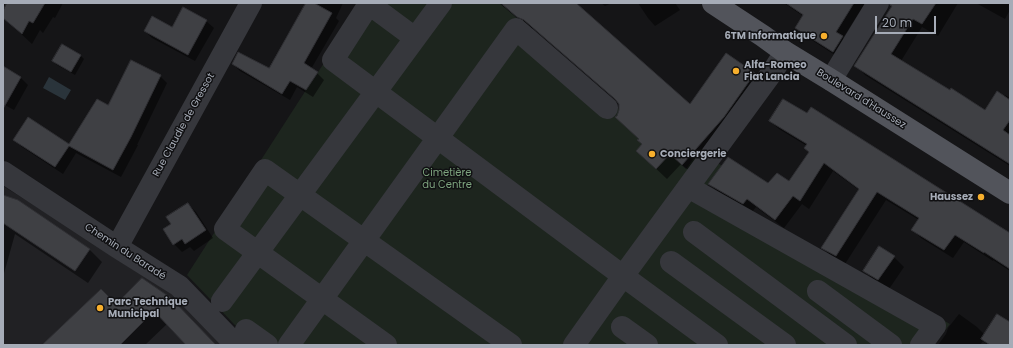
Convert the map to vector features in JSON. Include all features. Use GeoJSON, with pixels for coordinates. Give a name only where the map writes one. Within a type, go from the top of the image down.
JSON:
{"type":"FeatureCollection","features":[{"type":"Feature","properties":{"kind":"main road","name":"Boulevard d'Haussez"},"geometry":{"type":"LineString","coordinates":[[713,3],[785,52],[1010,193]]}},
{"type":"Feature","properties":{"kind":"street","name":"Rue Claudie de Gressot"},"geometry":{"type":"LineString","coordinates":[[117,248],[251,3]]}},
{"type":"Feature","properties":{"kind":"street"},"geometry":{"type":"LineString","coordinates":[[222,301],[441,3]]}},
{"type":"Feature","properties":{"kind":"street"},"geometry":{"type":"LineString","coordinates":[[831,80],[878,3]]}},
{"type":"Feature","properties":{"kind":"street"},"geometry":{"type":"LineString","coordinates":[[416,38],[369,4],[333,60],[716,345]]}},
{"type":"Feature","properties":{"kind":"street"},"geometry":{"type":"LineString","coordinates":[[289,345],[516,29],[607,108]]}},
{"type":"Feature","properties":{"kind":"street"},"geometry":{"type":"LineString","coordinates":[[574,345],[773,71],[785,52]]}},
{"type":"Feature","properties":{"kind":"street"},"geometry":{"type":"LineString","coordinates":[[386,345],[225,229],[265,170],[511,345]]}},
{"type":"Feature","properties":{"kind":"street","name":"Chemin du Baradé"},"geometry":{"type":"LineString","coordinates":[[3,172],[117,248],[179,286],[241,337],[267,345]]}},
{"type":"Feature","properties":{"kind":"street"},"geometry":{"type":"LineString","coordinates":[[688,187],[935,326],[920,345]]}},
{"type":"Feature","properties":{"kind":"street"},"geometry":{"type":"LineString","coordinates":[[694,232],[846,345]]}},
{"type":"Feature","properties":{"kind":"street"},"geometry":{"type":"LineString","coordinates":[[671,262],[785,345]]}},
{"type":"Feature","properties":{"kind":"street"},"geometry":{"type":"LineString","coordinates":[[818,291],[891,345]]}},
{"type":"Feature","properties":{"kind":"street"},"geometry":{"type":"LineString","coordinates":[[622,327],[647,345]]}},
{"type":"Feature","properties":{"kind":"shaded area"},"geometry":{"type":"Polygon","coordinates":[[[49,77],[71,90],[65,100],[43,88],[49,77]]]}},
{"type":"Feature","properties":{"kind":"shaded area"},"geometry":{"type":"Polygon","coordinates":[[[3,186],[170,289],[226,345],[3,345],[3,186]]]}},
{"type":"Feature","properties":{"kind":"green space","name":"Cimetière du Centre"},"geometry":{"type":"Polygon","coordinates":[[[364,3],[500,3],[686,169],[700,149],[722,166],[707,186],[950,324],[934,345],[254,345],[187,275],[364,3]]]}},
{"type":"Feature","properties":{"kind":"building"},"geometry":{"type":"Polygon","coordinates":[[[7,3],[45,3],[33,23],[29,21],[22,34],[3,18],[3,11],[7,3]]]}},
{"type":"Feature","properties":{"kind":"building"},"geometry":{"type":"Polygon","coordinates":[[[306,3],[314,3],[332,13],[304,63],[318,72],[306,90],[290,81],[282,94],[232,64],[238,52],[269,68],[306,3]]]}},
{"type":"Feature","properties":{"kind":"building"},"geometry":{"type":"Polygon","coordinates":[[[501,3],[576,3],[690,104],[726,53],[755,73],[724,117],[682,165],[670,154],[656,169],[636,151],[642,144],[637,140],[639,139],[615,117],[617,116],[619,110],[619,104],[615,99],[524,20],[517,17],[501,3]]]}},
{"type":"Feature","properties":{"kind":"building"},"geometry":{"type":"Polygon","coordinates":[[[786,3],[854,3],[836,32],[843,36],[833,52],[795,28],[803,15],[786,3]]]}},
{"type":"Feature","properties":{"kind":"building"},"geometry":{"type":"Polygon","coordinates":[[[890,3],[936,3],[922,24],[913,19],[891,54],[950,90],[951,88],[985,110],[997,91],[1010,100],[1010,120],[1003,130],[1010,135],[1010,164],[854,66],[892,6],[890,3]]]}},
{"type":"Feature","properties":{"kind":"building"},"geometry":{"type":"Polygon","coordinates":[[[183,7],[207,20],[188,55],[144,31],[152,16],[172,27],[183,7]]]}},
{"type":"Feature","properties":{"kind":"building"},"geometry":{"type":"Polygon","coordinates":[[[62,44],[81,55],[71,72],[52,61],[62,44]]]}},
{"type":"Feature","properties":{"kind":"building"},"geometry":{"type":"Polygon","coordinates":[[[131,60],[161,75],[113,170],[69,146],[55,167],[13,140],[28,117],[69,144],[97,99],[108,105],[131,60]]]}},
{"type":"Feature","properties":{"kind":"building"},"geometry":{"type":"Polygon","coordinates":[[[3,66],[21,77],[3,109],[3,66]]]}},
{"type":"Feature","properties":{"kind":"building"},"geometry":{"type":"Polygon","coordinates":[[[783,99],[807,113],[811,107],[1010,233],[1010,269],[955,235],[944,250],[911,230],[919,218],[877,192],[836,256],[821,248],[859,189],[824,163],[800,201],[793,196],[775,220],[747,199],[743,204],[708,184],[728,157],[768,183],[777,173],[789,181],[809,152],[804,148],[807,144],[769,121],[783,99]]]}},
{"type":"Feature","properties":{"kind":"building"},"geometry":{"type":"Polygon","coordinates":[[[3,195],[18,200],[90,249],[75,271],[3,223],[3,195]]]}},
{"type":"Feature","properties":{"kind":"building"},"geometry":{"type":"Polygon","coordinates":[[[188,203],[206,230],[185,244],[182,239],[173,245],[163,229],[171,224],[166,217],[188,203]]]}},
{"type":"Feature","properties":{"kind":"building"},"geometry":{"type":"Polygon","coordinates":[[[879,246],[895,256],[878,280],[863,271],[879,246]]]}},
{"type":"Feature","properties":{"kind":"building"},"geometry":{"type":"Polygon","coordinates":[[[142,278],[171,298],[216,345],[186,345],[154,311],[120,345],[42,345],[101,289],[116,304],[142,278]]]}},
{"type":"Feature","properties":{"kind":"building"},"geometry":{"type":"Polygon","coordinates":[[[997,314],[1010,322],[1010,345],[990,345],[981,339],[997,314]]]}},
{"type":"Feature","properties":{"kind":"place","name":"6TM Informatique"},"geometry":{"type":"Point","coordinates":[824,36]}},
{"type":"Feature","properties":{"kind":"place","name":"Alfa-Romeo Fiat Lancia"},"geometry":{"type":"Point","coordinates":[736,71]}},
{"type":"Feature","properties":{"kind":"place","name":"Conciergerie"},"geometry":{"type":"Point","coordinates":[652,154]}},
{"type":"Feature","properties":{"kind":"place","name":"Haussez"},"geometry":{"type":"Point","coordinates":[981,197]}},
{"type":"Feature","properties":{"kind":"place","name":"Parc Technique Municipal"},"geometry":{"type":"Point","coordinates":[100,308]}}]}
